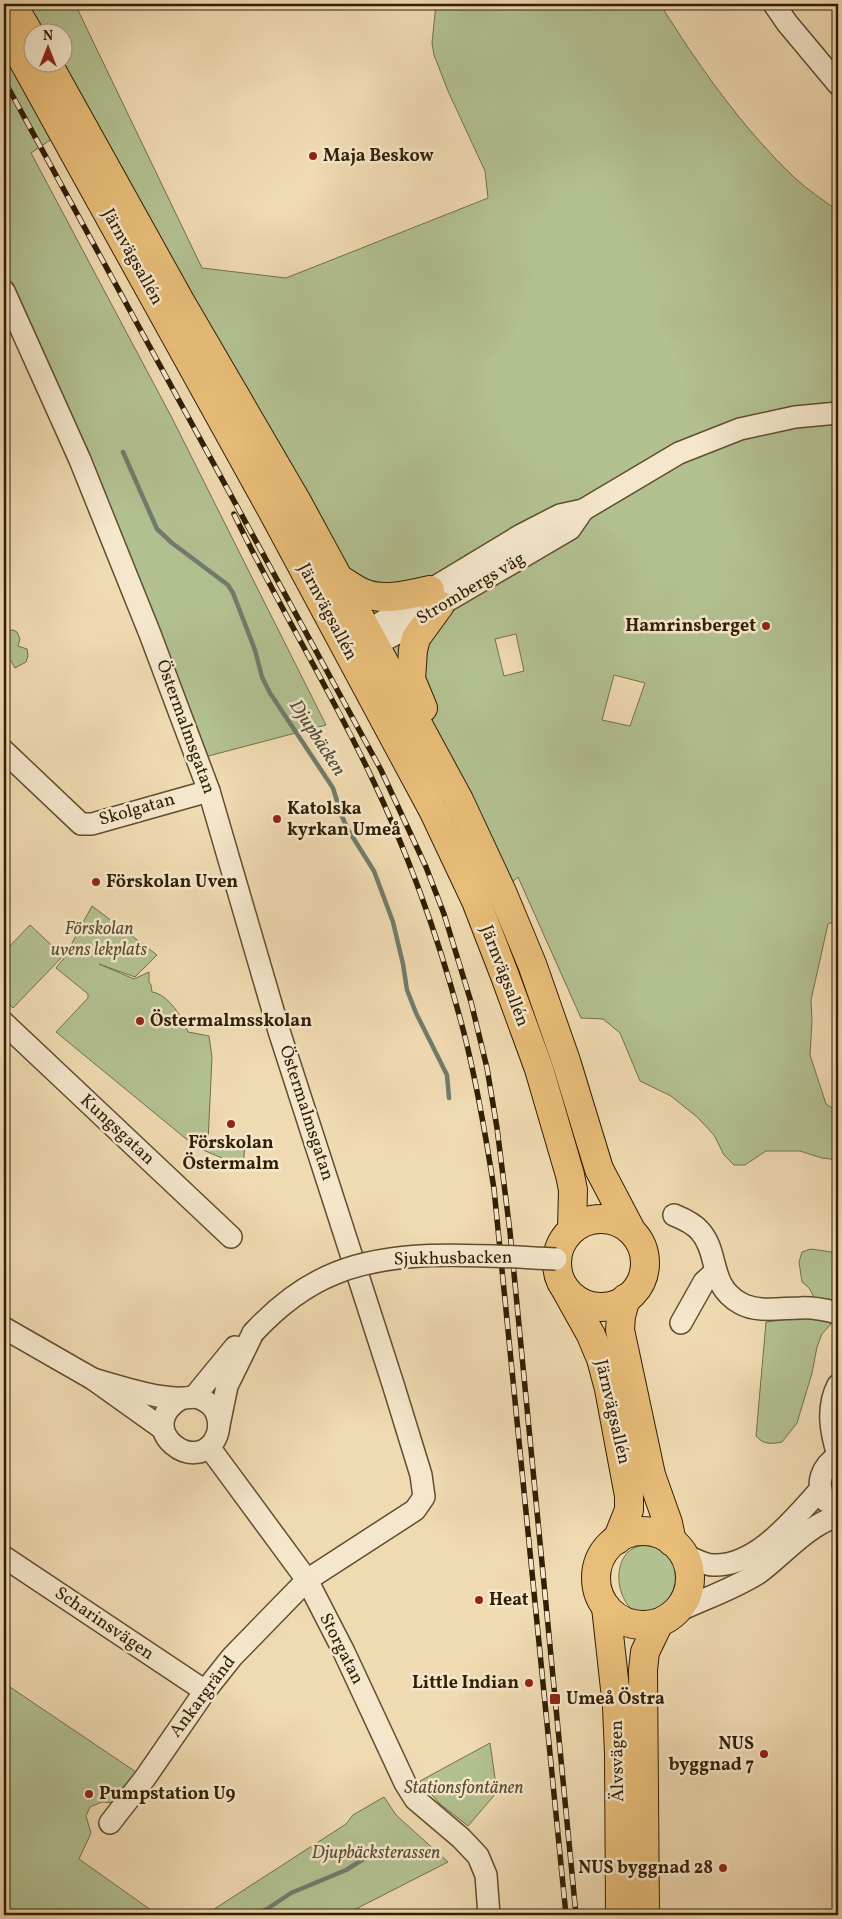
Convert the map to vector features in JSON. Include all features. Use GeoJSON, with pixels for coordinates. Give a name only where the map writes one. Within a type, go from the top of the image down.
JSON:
{"type":"FeatureCollection","features":[{"type":"Feature","properties":{"kind":"main road"},"geometry":{"type":"LineString","coordinates":[[12,4],[23,22]]}},
{"type":"Feature","properties":{"kind":"main road","name":"Järnvägsallén"},"geometry":{"type":"LineString","coordinates":[[4,26],[270,506],[459,800],[502,892],[532,964],[566,1061],[599,1169],[631,1230]]}},
{"type":"Feature","properties":{"kind":"main road","name":"Järnvägsallén"},"geometry":{"type":"LineString","coordinates":[[53,72],[180,301],[296,500],[337,578],[359,644],[476,901],[539,1069],[570,1175],[573,1190],[572,1229]]}},
{"type":"Feature","properties":{"kind":"main road"},"geometry":{"type":"LineString","coordinates":[[337,578],[362,592],[377,596],[435,598],[416,638],[413,650],[411,679],[419,700],[440,740],[459,800]]}},
{"type":"Feature","properties":{"kind":"main road"},"geometry":{"type":"LineString","coordinates":[[603,1218],[617,1222],[631,1230],[638,1239],[645,1263],[642,1278],[636,1289],[626,1298],[606,1307],[593,1306],[581,1302],[566,1291],[557,1273],[556,1259],[559,1247],[572,1229],[586,1221],[603,1218]]}},
{"type":"Feature","properties":{"kind":"main road","name":"Järnvägsallén"},"geometry":{"type":"LineString","coordinates":[[566,1291],[601,1358],[609,1389],[629,1496],[629,1510],[617,1540]]}},
{"type":"Feature","properties":{"kind":"main road","name":"Järnvägsallén"},"geometry":{"type":"LineString","coordinates":[[626,1298],[620,1316],[620,1330],[651,1475],[678,1548]]}},
{"type":"Feature","properties":{"kind":"main road"},"geometry":{"type":"LineString","coordinates":[[641,1532],[660,1535],[678,1548],[688,1566],[690,1579],[688,1592],[683,1603],[668,1618],[645,1626],[626,1623],[606,1607],[600,1597],[596,1580],[599,1562],[607,1549],[617,1540],[630,1534],[641,1532]]}},
{"type":"Feature","properties":{"kind":"main road","name":"Älvsvägen"},"geometry":{"type":"LineString","coordinates":[[606,1607],[615,1675],[618,1717],[620,1915]]}},
{"type":"Feature","properties":{"kind":"main road","name":"Älvsvägen"},"geometry":{"type":"LineString","coordinates":[[645,1915],[643,1670],[645,1652],[668,1618]]}},
{"type":"Feature","properties":{"kind":"street"},"geometry":{"type":"LineString","coordinates":[[774,4],[787,23],[838,84]]}},
{"type":"Feature","properties":{"kind":"street","name":"Östermalmsgatan"},"geometry":{"type":"LineString","coordinates":[[4,291],[80,460],[160,660],[209,791],[279,1031],[393,1384],[424,1487],[424,1497],[415,1510],[307,1580]]}},
{"type":"Feature","properties":{"kind":"street","name":"Strombergs väg"},"geometry":{"type":"LineString","coordinates":[[359,644],[435,598],[570,529],[583,510],[679,453],[740,429],[771,421],[838,413]]}},
{"type":"Feature","properties":{"kind":"street","name":"Skolgatan"},"geometry":{"type":"LineString","coordinates":[[4,751],[81,824],[92,824],[209,791]]}},
{"type":"Feature","properties":{"kind":"street","name":"Kungsgatan"},"geometry":{"type":"LineString","coordinates":[[4,1024],[230,1237]]}},
{"type":"Feature","properties":{"kind":"street"},"geometry":{"type":"LineString","coordinates":[[674,1216],[687,1221],[701,1232],[710,1249],[715,1272],[730,1296],[751,1308],[802,1308],[838,1313]]}},
{"type":"Feature","properties":{"kind":"street","name":"Sjukhusbacken"},"geometry":{"type":"LineString","coordinates":[[193,1394],[237,1345],[283,1304],[304,1289],[336,1273],[392,1258],[424,1256],[556,1259]]}},
{"type":"Feature","properties":{"kind":"street"},"geometry":{"type":"LineString","coordinates":[[682,1322],[704,1282],[715,1272]]}},
{"type":"Feature","properties":{"kind":"street"},"geometry":{"type":"LineString","coordinates":[[4,1328],[93,1379],[163,1429],[168,1441],[180,1450],[198,1452],[209,1447],[217,1436],[219,1426],[214,1409],[207,1402],[193,1394],[156,1396],[93,1379]]}},
{"type":"Feature","properties":{"kind":"street","name":"Sjukhusbacken"},"geometry":{"type":"LineString","coordinates":[[219,1426],[231,1376],[252,1333]]}},
{"type":"Feature","properties":{"kind":"street"},"geometry":{"type":"LineString","coordinates":[[838,1386],[832,1407],[831,1422],[832,1436],[838,1456],[824,1469],[820,1480],[821,1489],[828,1504],[838,1510]]}},
{"type":"Feature","properties":{"kind":"street"},"geometry":{"type":"LineString","coordinates":[[163,1429],[166,1413],[173,1404],[193,1394]]}},
{"type":"Feature","properties":{"kind":"street","name":"Storgatan"},"geometry":{"type":"LineString","coordinates":[[209,1447],[307,1580],[415,1799],[471,1848],[483,1865],[489,1915]]}},
{"type":"Feature","properties":{"kind":"street"},"geometry":{"type":"LineString","coordinates":[[678,1548],[712,1565],[735,1562],[756,1551],[779,1534],[821,1489]]}},
{"type":"Feature","properties":{"kind":"street"},"geometry":{"type":"LineString","coordinates":[[668,1618],[758,1572],[824,1520],[838,1516]]}},
{"type":"Feature","properties":{"kind":"street","name":"Scharinsvägen"},"geometry":{"type":"LineString","coordinates":[[4,1557],[205,1691]]}},
{"type":"Feature","properties":{"kind":"street","name":"Ankargränd"},"geometry":{"type":"LineString","coordinates":[[110,1823],[145,1778],[205,1691],[232,1657],[307,1580]]}},
{"type":"Feature","properties":{"kind":"green space"},"geometry":{"type":"Polygon","coordinates":[[[4,4],[75,4],[202,268],[286,278],[488,198],[485,171],[448,91],[434,55],[432,43],[436,4],[660,4],[722,96],[757,139],[801,183],[835,209],[838,205],[838,920],[828,924],[811,1000],[810,1055],[826,1104],[838,1112],[838,1160],[822,1158],[800,1151],[766,1151],[745,1165],[734,1165],[724,1155],[714,1135],[697,1117],[671,1096],[640,1081],[620,1033],[603,1019],[581,1018],[518,877],[502,892],[80,120],[31,153],[172,418],[326,725],[197,759],[4,291],[4,4]],[[516,634],[495,639],[504,676],[524,671],[516,634]],[[614,675],[602,720],[630,726],[645,683],[614,675]]]}},
{"type":"Feature","properties":{"kind":"green space"},"geometry":{"type":"Polygon","coordinates":[[[13,630],[17,632],[20,639],[18,646],[27,649],[28,656],[26,662],[15,668],[4,655],[4,631],[13,630]]]}},
{"type":"Feature","properties":{"kind":"green space","name":"Förskolan uvens lekplats"},"geometry":{"type":"Polygon","coordinates":[[[92,906],[157,955],[135,977],[99,964],[134,979],[149,972],[152,992],[164,997],[169,1002],[183,1020],[188,1032],[209,1036],[212,1057],[208,1143],[245,1145],[243,1167],[196,1147],[56,1032],[88,998],[88,994],[56,968],[69,952],[77,955],[72,943],[92,906]]]}},
{"type":"Feature","properties":{"kind":"green space"},"geometry":{"type":"Polygon","coordinates":[[[30,925],[63,956],[13,1008],[4,999],[4,952],[30,925]]]}},
{"type":"Feature","properties":{"kind":"green space"},"geometry":{"type":"Polygon","coordinates":[[[811,1249],[838,1253],[838,1316],[822,1334],[817,1347],[812,1373],[797,1423],[782,1442],[768,1443],[756,1436],[766,1322],[798,1318],[811,1303],[813,1295],[802,1282],[799,1262],[802,1252],[811,1249]]]}},
{"type":"Feature","properties":{"kind":"green space"},"geometry":{"type":"Polygon","coordinates":[[[652,1544],[660,1547],[671,1556],[678,1576],[676,1592],[672,1602],[660,1613],[648,1616],[638,1613],[629,1607],[623,1597],[619,1574],[621,1563],[627,1553],[636,1547],[652,1544]]]}},
{"type":"Feature","properties":{"kind":"green space"},"geometry":{"type":"Polygon","coordinates":[[[4,1683],[136,1772],[115,1803],[102,1802],[90,1807],[86,1816],[91,1833],[79,1859],[158,1915],[4,1915],[4,1683]]]}},
{"type":"Feature","properties":{"kind":"green space","name":"Stationsfontänen"},"geometry":{"type":"Polygon","coordinates":[[[490,1743],[497,1792],[468,1826],[440,1804],[420,1781],[490,1743]]]}},
{"type":"Feature","properties":{"kind":"green space","name":"Djupbäcksterassen"},"geometry":{"type":"Polygon","coordinates":[[[384,1797],[396,1815],[448,1862],[344,1915],[205,1915],[346,1824],[353,1815],[384,1797]]]}},
{"type":"Feature","properties":{"kind":"waterway","name":"Djupbäcken"},"geometry":{"type":"LineString","coordinates":[[123,452],[157,529],[172,543],[228,585],[233,593],[255,650],[262,677],[270,693],[333,788],[347,828],[374,871],[393,922],[407,990],[416,1013],[447,1075],[449,1098]]}},
{"type":"Feature","properties":{"kind":"waterway"},"geometry":{"type":"LineString","coordinates":[[253,1915],[267,1909],[291,1893],[346,1870],[378,1850]]}},
{"type":"Feature","properties":{"kind":"railway"},"geometry":{"type":"LineString","coordinates":[[4,80],[381,770],[426,867],[444,914],[471,1002],[487,1068],[497,1128],[510,1232],[576,1915]]}},
{"type":"Feature","properties":{"kind":"railway"},"geometry":{"type":"LineString","coordinates":[[234,514],[354,741],[385,805],[435,934],[469,1052],[494,1189],[566,1915]]}},
{"type":"Feature","properties":{"kind":"place","name":"Maja Beskow"},"geometry":{"type":"Point","coordinates":[313,156]}},
{"type":"Feature","properties":{"kind":"place","name":"Hamrinsberget"},"geometry":{"type":"Point","coordinates":[766,626]}},
{"type":"Feature","properties":{"kind":"place","name":"Katolska kyrkan Umeå"},"geometry":{"type":"Point","coordinates":[277,819]}},
{"type":"Feature","properties":{"kind":"place","name":"Förskolan Uven"},"geometry":{"type":"Point","coordinates":[96,882]}},
{"type":"Feature","properties":{"kind":"place","name":"Östermalmsskolan"},"geometry":{"type":"Point","coordinates":[140,1021]}},
{"type":"Feature","properties":{"kind":"place","name":"Förskolan Östermalm"},"geometry":{"type":"Point","coordinates":[231,1124]}},
{"type":"Feature","properties":{"kind":"place","name":"Heat"},"geometry":{"type":"Point","coordinates":[479,1600]}},
{"type":"Feature","properties":{"kind":"place","name":"Little Indian"},"geometry":{"type":"Point","coordinates":[529,1683]}},
{"type":"Feature","properties":{"kind":"place","name":"Umeå Östra"},"geometry":{"type":"Point","coordinates":[555,1699]}},
{"type":"Feature","properties":{"kind":"place","name":"NUS byggnad 7"},"geometry":{"type":"Point","coordinates":[764,1754]}},
{"type":"Feature","properties":{"kind":"place","name":"Pumpstation U9"},"geometry":{"type":"Point","coordinates":[89,1794]}},
{"type":"Feature","properties":{"kind":"place","name":"NUS byggnad 28"},"geometry":{"type":"Point","coordinates":[723,1868]}}]}
